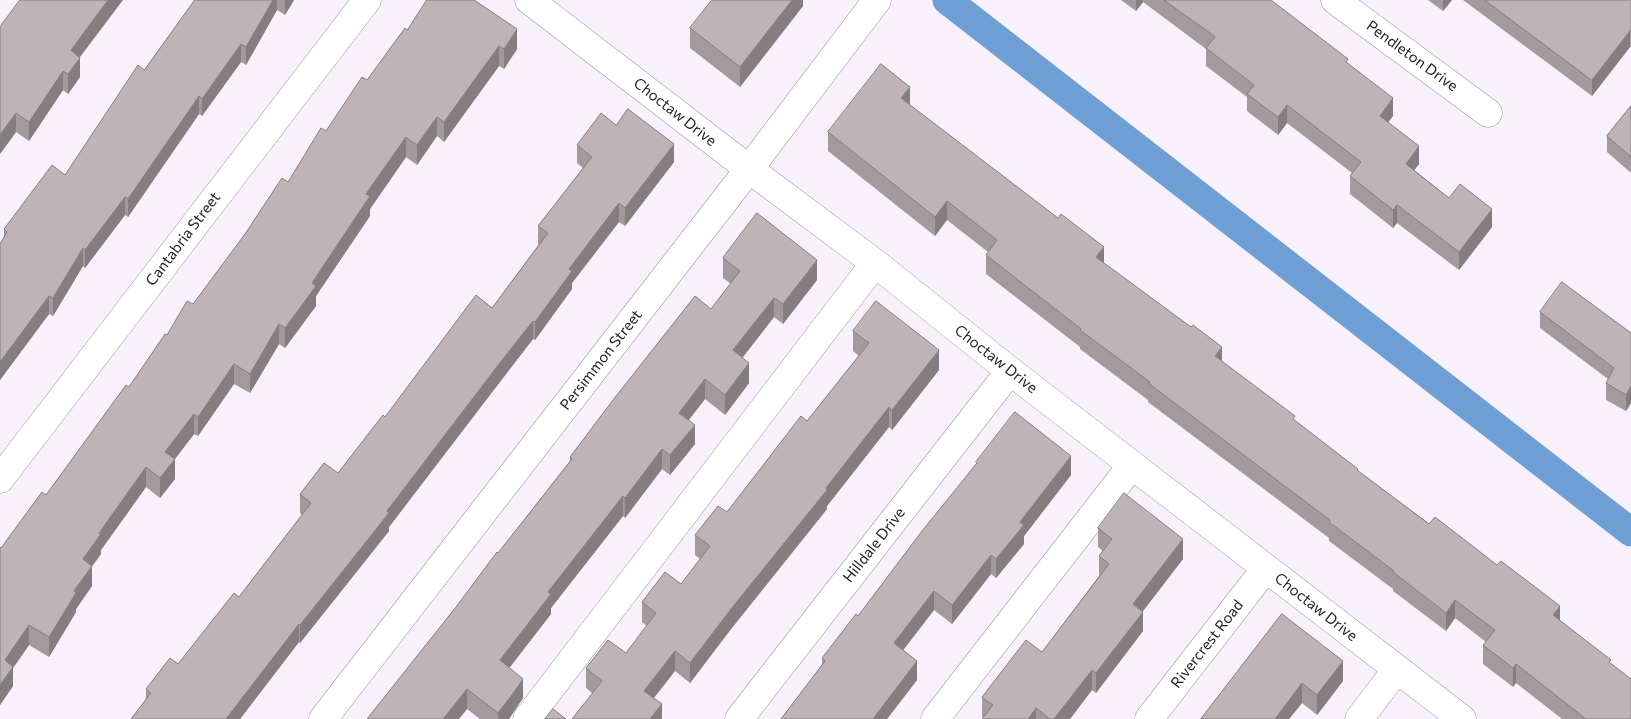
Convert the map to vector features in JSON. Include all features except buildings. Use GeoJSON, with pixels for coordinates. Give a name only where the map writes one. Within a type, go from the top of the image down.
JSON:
{"type":"FeatureCollection","features":[{"type":"Feature","properties":{"kind":"street","name":"Cantabria Street"},"geometry":{"type":"LineString","coordinates":[[0,479],[366,0]]}},
{"type":"Feature","properties":{"kind":"street","name":"Choctaw Drive"},"geometry":{"type":"LineString","coordinates":[[529,0],[749,170],[875,263],[1010,371],[1462,719]]}},
{"type":"Feature","properties":{"kind":"street","name":"Persimmon Street"},"geometry":{"type":"LineString","coordinates":[[323,719],[749,170],[877,0]]}},
{"type":"Feature","properties":{"kind":"street","name":"Pendleton Drive"},"geometry":{"type":"LineString","coordinates":[[1335,0],[1488,113]]}},
{"type":"Feature","properties":{"kind":"street"},"geometry":{"type":"LineString","coordinates":[[527,719],[875,263]]}},
{"type":"Feature","properties":{"kind":"street","name":"Hilldale Drive"},"geometry":{"type":"LineString","coordinates":[[739,719],[1010,371]]}},
{"type":"Feature","properties":{"kind":"street"},"geometry":{"type":"LineString","coordinates":[[935,719],[1132,465]]}},
{"type":"Feature","properties":{"kind":"street","name":"Rivercrest Road"},"geometry":{"type":"LineString","coordinates":[[1149,719],[1266,568]]}},
{"type":"Feature","properties":{"kind":"street"},"geometry":{"type":"LineString","coordinates":[[1359,719],[1397,669]]}},
{"type":"Feature","properties":{"kind":"waterway"},"geometry":{"type":"LineString","coordinates":[[947,0],[1631,532]]}}]}
